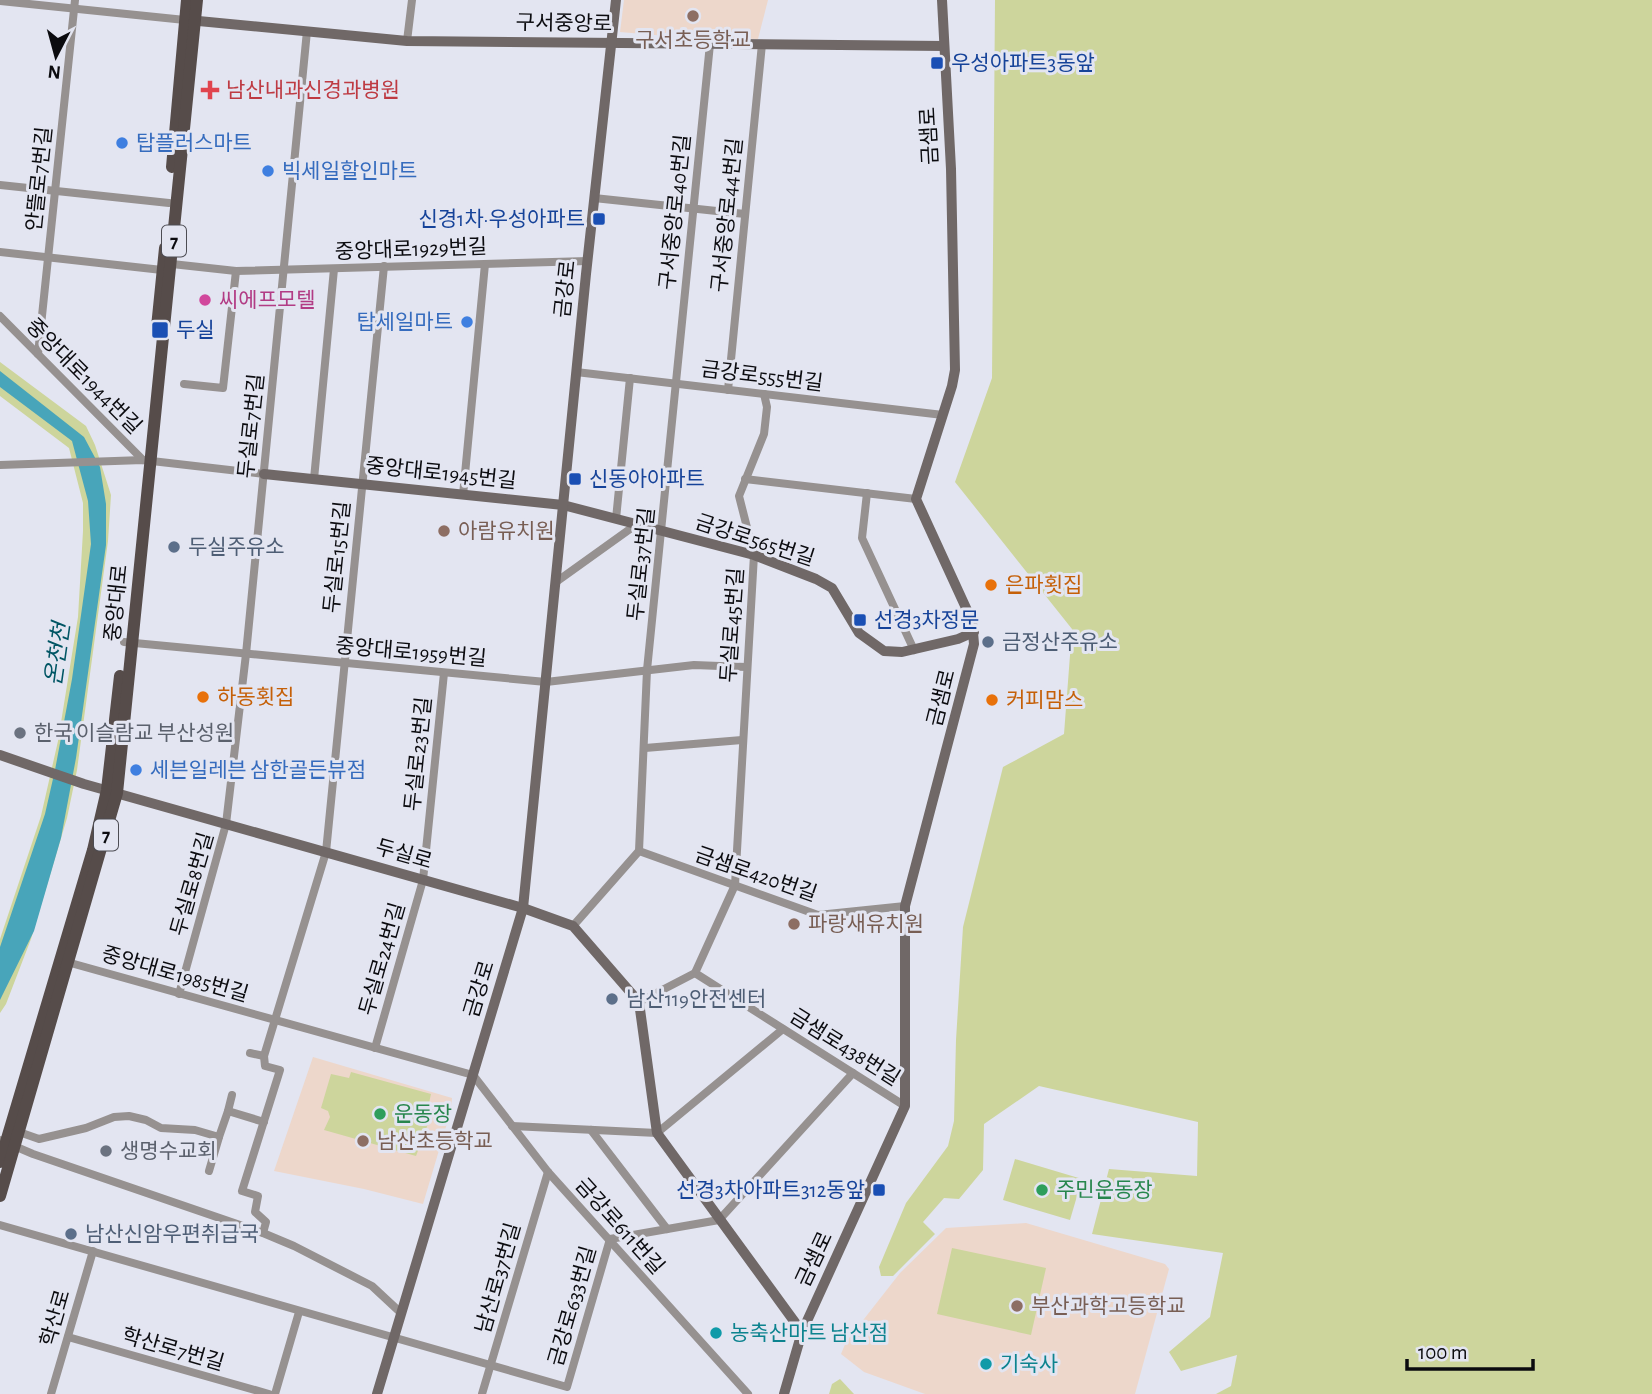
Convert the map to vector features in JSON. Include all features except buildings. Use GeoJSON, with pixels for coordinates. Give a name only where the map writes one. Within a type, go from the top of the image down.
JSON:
{"type":"FeatureCollection","features":[{"type":"Feature","properties":{"kind":"main road","name":"중앙대로"},"geometry":{"type":"LineString","coordinates":[[0,1196],[7,1143],[19,1132],[102,848],[112,791],[167,267],[190,20],[187,0]]}},
{"type":"Feature","properties":{"kind":"main road","name":"중앙대로"},"geometry":{"type":"LineString","coordinates":[[167,267],[169,203],[190,20],[197,0]]}},
{"type":"Feature","properties":{"kind":"main road","name":"중앙대로"},"geometry":{"type":"LineString","coordinates":[[0,1162],[112,791]]}},
{"type":"Feature","properties":{"kind":"street"},"geometry":{"type":"LineString","coordinates":[[407,41],[412,0]]}},
{"type":"Feature","properties":{"kind":"street","name":"금강로"},"geometry":{"type":"LineString","coordinates":[[377,1394],[523,908],[587,261],[616,0]]}},
{"type":"Feature","properties":{"kind":"street","name":"금샘로"},"geometry":{"type":"LineString","coordinates":[[784,1394],[802,1332],[905,1106],[905,906],[942,774],[974,644],[972,621],[916,499],[952,386],[956,356],[951,169],[942,0]]}},
{"type":"Feature","properties":{"kind":"street"},"geometry":{"type":"LineString","coordinates":[[0,1],[75,4],[190,20]]}},
{"type":"Feature","properties":{"kind":"street","name":"안뜰로7번길"},"geometry":{"type":"LineString","coordinates":[[38,354],[75,4]]}},
{"type":"Feature","properties":{"kind":"street","name":"구서중앙로"},"geometry":{"type":"LineString","coordinates":[[190,20],[407,41],[944,46]]}},
{"type":"Feature","properties":{"kind":"street","name":"두실로7번길"},"geometry":{"type":"LineString","coordinates":[[226,824],[246,654],[307,31]]}},
{"type":"Feature","properties":{"kind":"street","name":"구서중앙로40번길"},"geometry":{"type":"LineString","coordinates":[[676,383],[710,44]]}},
{"type":"Feature","properties":{"kind":"street","name":"구서중앙로44번길"},"geometry":{"type":"LineString","coordinates":[[728,390],[762,44]]}},
{"type":"Feature","properties":{"kind":"street"},"geometry":{"type":"LineString","coordinates":[[0,185],[169,203]]}},
{"type":"Feature","properties":{"kind":"street"},"geometry":{"type":"LineString","coordinates":[[594,198],[745,214]]}},
{"type":"Feature","properties":{"kind":"street","name":"중앙대로1929번길"},"geometry":{"type":"LineString","coordinates":[[0,252],[48,258],[236,271],[587,261]]}},
{"type":"Feature","properties":{"kind":"street"},"geometry":{"type":"LineString","coordinates":[[464,495],[485,264]]}},
{"type":"Feature","properties":{"kind":"street","name":"두실로15번길"},"geometry":{"type":"LineString","coordinates":[[274,1020],[326,852],[384,266]]}},
{"type":"Feature","properties":{"kind":"street"},"geometry":{"type":"LineString","coordinates":[[314,479],[334,269]]}},
{"type":"Feature","properties":{"kind":"street"},"geometry":{"type":"LineString","coordinates":[[184,384],[223,388],[236,271]]}},
{"type":"Feature","properties":{"kind":"street","name":"중앙대로1944번길"},"geometry":{"type":"LineString","coordinates":[[0,316],[147,461]]}},
{"type":"Feature","properties":{"kind":"street","name":"금강로555번길"},"geometry":{"type":"LineString","coordinates":[[576,372],[943,415]]}},
{"type":"Feature","properties":{"kind":"street"},"geometry":{"type":"LineString","coordinates":[[616,519],[630,378]]}},
{"type":"Feature","properties":{"kind":"street","name":"두실로37번길"},"geometry":{"type":"LineString","coordinates":[[639,851],[647,670],[676,383]]}},
{"type":"Feature","properties":{"kind":"street","name":"두실로45번길"},"geometry":{"type":"LineString","coordinates":[[695,973],[735,885],[754,555],[741,507],[740,490],[764,435],[767,407],[764,394]]}},
{"type":"Feature","properties":{"kind":"street","name":"중앙대로1945번길"},"geometry":{"type":"LineString","coordinates":[[0,465],[147,461],[563,505]]}},
{"type":"Feature","properties":{"kind":"street"},"geometry":{"type":"LineString","coordinates":[[745,479],[916,499]]}},
{"type":"Feature","properties":{"kind":"street"},"geometry":{"type":"LineString","coordinates":[[867,493],[862,538],[914,650]]}},
{"type":"Feature","properties":{"kind":"street","name":"금강로565번길"},"geometry":{"type":"LineString","coordinates":[[563,505],[754,555],[816,579],[832,588],[859,633],[884,651],[914,650],[958,639],[974,632]]}},
{"type":"Feature","properties":{"kind":"street"},"geometry":{"type":"LineString","coordinates":[[555,582],[637,524]]}},
{"type":"Feature","properties":{"kind":"street","name":"중앙대로1959번길"},"geometry":{"type":"LineString","coordinates":[[128,642],[546,682],[694,665],[746,667]]}},
{"type":"Feature","properties":{"kind":"street","name":"두실로23번길"},"geometry":{"type":"LineString","coordinates":[[423,880],[444,673]]}},
{"type":"Feature","properties":{"kind":"street"},"geometry":{"type":"LineString","coordinates":[[645,748],[742,740]]}},
{"type":"Feature","properties":{"kind":"street","name":"두실로"},"geometry":{"type":"LineString","coordinates":[[0,755],[84,784],[523,908],[573,926],[639,1002]]}},
{"type":"Feature","properties":{"kind":"street","name":"두실로8번길"},"geometry":{"type":"LineString","coordinates":[[179,994],[226,824]]}},
{"type":"Feature","properties":{"kind":"street"},"geometry":{"type":"LineString","coordinates":[[573,926],[639,851]]}},
{"type":"Feature","properties":{"kind":"street","name":"금샘로420번길"},"geometry":{"type":"LineString","coordinates":[[639,851],[817,915],[905,906]]}},
{"type":"Feature","properties":{"kind":"street","name":"두실로24번길"},"geometry":{"type":"LineString","coordinates":[[375,1048],[423,880]]}},
{"type":"Feature","properties":{"kind":"street","name":"중앙대로1985번길"},"geometry":{"type":"LineString","coordinates":[[67,962],[473,1075]]}},
{"type":"Feature","properties":{"kind":"street"},"geometry":{"type":"LineString","coordinates":[[695,973],[639,1002],[657,1133],[802,1332]]}},
{"type":"Feature","properties":{"kind":"street","name":"금샘로438번길"},"geometry":{"type":"LineString","coordinates":[[695,973],[905,1106]]}},
{"type":"Feature","properties":{"kind":"street"},"geometry":{"type":"LineString","coordinates":[[263,1233],[266,1222],[255,1212],[258,1196],[242,1191],[280,1070],[265,1066],[264,1056],[274,1020]]}},
{"type":"Feature","properties":{"kind":"street"},"geometry":{"type":"LineString","coordinates":[[512,1126],[657,1133],[783,1029]]}},
{"type":"Feature","properties":{"kind":"street"},"geometry":{"type":"LineString","coordinates":[[250,1053],[264,1056]]}},
{"type":"Feature","properties":{"kind":"street"},"geometry":{"type":"LineString","coordinates":[[719,1220],[853,1073]]}},
{"type":"Feature","properties":{"kind":"street","name":"금강로611번길"},"geometry":{"type":"LineString","coordinates":[[473,1075],[548,1172],[748,1394]]}},
{"type":"Feature","properties":{"kind":"street"},"geometry":{"type":"LineString","coordinates":[[209,1171],[232,1095]]}},
{"type":"Feature","properties":{"kind":"street"},"geometry":{"type":"LineString","coordinates":[[228,1111],[264,1122]]}},
{"type":"Feature","properties":{"kind":"street"},"geometry":{"type":"LineString","coordinates":[[19,1132],[39,1139],[86,1128],[114,1117],[129,1116],[146,1120],[161,1128],[195,1130],[219,1137]]}},
{"type":"Feature","properties":{"kind":"street"},"geometry":{"type":"LineString","coordinates":[[591,1130],[667,1229]]}},
{"type":"Feature","properties":{"kind":"street"},"geometry":{"type":"LineString","coordinates":[[7,1143],[263,1233],[372,1286],[401,1313]]}},
{"type":"Feature","properties":{"kind":"street","name":"남산로37번길"},"geometry":{"type":"LineString","coordinates":[[482,1394],[548,1172]]}},
{"type":"Feature","properties":{"kind":"street","name":"금강로633번길"},"geometry":{"type":"LineString","coordinates":[[0,1224],[567,1387],[610,1240],[719,1220]]}},
{"type":"Feature","properties":{"kind":"street","name":"학산로"},"geometry":{"type":"LineString","coordinates":[[51,1394],[93,1251]]}},
{"type":"Feature","properties":{"kind":"street"},"geometry":{"type":"LineString","coordinates":[[275,1394],[299,1312]]}},
{"type":"Feature","properties":{"kind":"street","name":"학산로7번길"},"geometry":{"type":"LineString","coordinates":[[68,1337],[269,1394]]}},
{"type":"Feature","properties":{"kind":"shaded area","name":"구서초등학교"},"geometry":{"type":"Polygon","coordinates":[[[624,0],[768,0],[758,39],[620,32],[624,0]]]}},
{"type":"Feature","properties":{"kind":"shaded area","name":"남산초등학교"},"geometry":{"type":"Polygon","coordinates":[[[313,1057],[452,1098],[451,1110],[423,1204],[274,1171],[313,1057]]]}},
{"type":"Feature","properties":{"kind":"shaded area","name":"부산과학고등학교"},"geometry":{"type":"Polygon","coordinates":[[[1026,1223],[1165,1264],[1169,1269],[1135,1394],[925,1394],[864,1372],[841,1354],[846,1342],[900,1273],[946,1228],[1026,1223]]]}},
{"type":"Feature","properties":{"kind":"green space"},"geometry":{"type":"Polygon","coordinates":[[[995,0],[1652,0],[1652,1394],[1216,1394],[1231,1386],[1237,1355],[1181,1371],[1169,1352],[1210,1317],[1223,1253],[1092,1234],[1109,1169],[1197,1176],[1198,1122],[1039,1086],[984,1124],[983,1170],[959,1199],[944,1198],[923,1222],[935,1234],[893,1276],[881,1276],[879,1267],[906,1203],[948,1146],[954,1121],[963,927],[1003,767],[1064,734],[1072,629],[955,482],[992,378],[995,0]]]}},
{"type":"Feature","properties":{"kind":"green space","name":"온천천"},"geometry":{"type":"Polygon","coordinates":[[[0,362],[86,426],[111,495],[108,541],[77,770],[67,818],[31,939],[0,1013],[0,939],[41,816],[58,741],[78,617],[83,503],[69,448],[0,396],[0,362]]]}},
{"type":"Feature","properties":{"kind":"green space","name":"운동장"},"geometry":{"type":"Polygon","coordinates":[[[351,1072],[431,1094],[429,1103],[435,1105],[416,1156],[324,1130],[330,1117],[328,1111],[321,1108],[331,1074],[349,1078],[351,1072]]]}},
{"type":"Feature","properties":{"kind":"green space","name":"주민운동장"},"geometry":{"type":"Polygon","coordinates":[[[1015,1159],[1082,1179],[1070,1220],[1003,1200],[1015,1159]]]}},
{"type":"Feature","properties":{"kind":"green space"},"geometry":{"type":"Polygon","coordinates":[[[952,1248],[1046,1268],[1031,1335],[937,1314],[952,1248]]]}},
{"type":"Feature","properties":{"kind":"green space"},"geometry":{"type":"Polygon","coordinates":[[[840,1379],[854,1394],[829,1394],[832,1384],[840,1379]]]}},
{"type":"Feature","properties":{"kind":"water","name":"온천천"},"geometry":{"type":"Polygon","coordinates":[[[0,371],[84,437],[100,467],[106,504],[106,545],[76,758],[61,838],[34,931],[0,1000],[0,947],[45,814],[55,770],[72,679],[91,544],[88,501],[72,441],[0,387],[0,371]]]}},
{"type":"Feature","properties":{"kind":"place","name":"구서초등학교"},"geometry":{"type":"Point","coordinates":[693,16]}},
{"type":"Feature","properties":{"kind":"place","name":"우성아파트3동앞"},"geometry":{"type":"Point","coordinates":[937,63]}},
{"type":"Feature","properties":{"kind":"place","name":"남산내과신경과병원"},"geometry":{"type":"Point","coordinates":[210,90]}},
{"type":"Feature","properties":{"kind":"place","name":"탑플러스마트"},"geometry":{"type":"Point","coordinates":[122,143]}},
{"type":"Feature","properties":{"kind":"place","name":"빅세일할인마트"},"geometry":{"type":"Point","coordinates":[268,171]}},
{"type":"Feature","properties":{"kind":"place","name":"신경1차·우성아파트"},"geometry":{"type":"Point","coordinates":[599,219]}},
{"type":"Feature","properties":{"kind":"place","name":"씨에프모텔"},"geometry":{"type":"Point","coordinates":[205,300]}},
{"type":"Feature","properties":{"kind":"place","name":"탑세일마트"},"geometry":{"type":"Point","coordinates":[467,322]}},
{"type":"Feature","properties":{"kind":"place","name":"두실"},"geometry":{"type":"Point","coordinates":[160,330]}},
{"type":"Feature","properties":{"kind":"place","name":"신동아아파트"},"geometry":{"type":"Point","coordinates":[575,479]}},
{"type":"Feature","properties":{"kind":"place","name":"아람유치원"},"geometry":{"type":"Point","coordinates":[444,531]}},
{"type":"Feature","properties":{"kind":"place","name":"두실주유소"},"geometry":{"type":"Point","coordinates":[174,547]}},
{"type":"Feature","properties":{"kind":"place","name":"은파횟집"},"geometry":{"type":"Point","coordinates":[991,585]}},
{"type":"Feature","properties":{"kind":"place","name":"선경3차정문"},"geometry":{"type":"Point","coordinates":[860,620]}},
{"type":"Feature","properties":{"kind":"place","name":"금정산주유소"},"geometry":{"type":"Point","coordinates":[988,642]}},
{"type":"Feature","properties":{"kind":"place","name":"하동횟집"},"geometry":{"type":"Point","coordinates":[203,697]}},
{"type":"Feature","properties":{"kind":"place","name":"커피맘스"},"geometry":{"type":"Point","coordinates":[992,700]}},
{"type":"Feature","properties":{"kind":"place","name":"한국 이슬람교 부산성원"},"geometry":{"type":"Point","coordinates":[20,733]}},
{"type":"Feature","properties":{"kind":"place","name":"세븐일레븐 삼한골든뷰점"},"geometry":{"type":"Point","coordinates":[136,770]}},
{"type":"Feature","properties":{"kind":"place","name":"파랑새유치원"},"geometry":{"type":"Point","coordinates":[794,924]}},
{"type":"Feature","properties":{"kind":"place","name":"남산119안전센터"},"geometry":{"type":"Point","coordinates":[612,999]}},
{"type":"Feature","properties":{"kind":"place","name":"운동장"},"geometry":{"type":"Point","coordinates":[380,1114]}},
{"type":"Feature","properties":{"kind":"place","name":"남산초등학교"},"geometry":{"type":"Point","coordinates":[363,1141]}},
{"type":"Feature","properties":{"kind":"place","name":"생명수교회"},"geometry":{"type":"Point","coordinates":[106,1151]}},
{"type":"Feature","properties":{"kind":"place","name":"선경3차아파트312동앞"},"geometry":{"type":"Point","coordinates":[879,1190]}},
{"type":"Feature","properties":{"kind":"place","name":"주민운동장"},"geometry":{"type":"Point","coordinates":[1042,1190]}},
{"type":"Feature","properties":{"kind":"place","name":"남산신암우편취급국"},"geometry":{"type":"Point","coordinates":[71,1234]}},
{"type":"Feature","properties":{"kind":"place","name":"부산과학고등학교"},"geometry":{"type":"Point","coordinates":[1017,1306]}},
{"type":"Feature","properties":{"kind":"place","name":"농축산마트 남산점"},"geometry":{"type":"Point","coordinates":[716,1333]}},
{"type":"Feature","properties":{"kind":"place","name":"기숙사"},"geometry":{"type":"Point","coordinates":[986,1364]}}]}
